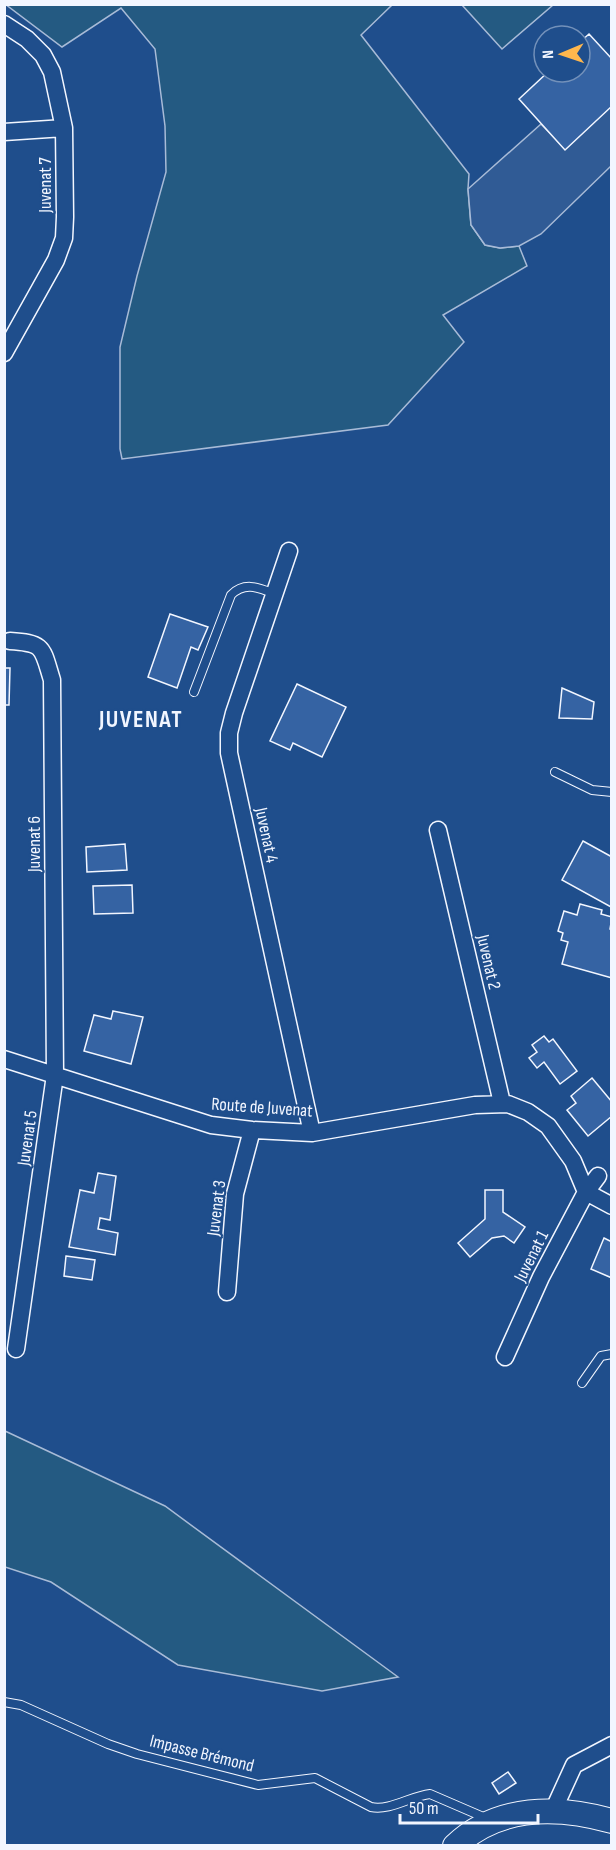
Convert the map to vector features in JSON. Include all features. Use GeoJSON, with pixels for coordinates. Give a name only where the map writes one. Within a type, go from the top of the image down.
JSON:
{"type":"FeatureCollection","features":[{"type":"Feature","properties":{"kind":"street","name":"Juvenat 7"},"geometry":{"type":"LineString","coordinates":[[4,24],[27,39],[43,55],[52,72],[64,128],[64,238],[56,260],[4,353]]}},
{"type":"Feature","properties":{"kind":"street"},"geometry":{"type":"LineString","coordinates":[[4,132],[64,128]]}},
{"type":"Feature","properties":{"kind":"street","name":"Juvenat 4"},"geometry":{"type":"LineString","coordinates":[[290,551],[234,713],[229,733],[229,753],[312,1132]]}},
{"type":"Feature","properties":{"kind":"street","name":"Juvenat 6"},"geometry":{"type":"LineString","coordinates":[[10,641],[32,642],[43,651],[52,680],[55,1075]]}},
{"type":"Feature","properties":{"kind":"street","name":"Juvenat 2"},"geometry":{"type":"LineString","coordinates":[[438,830],[502,1103]]}},
{"type":"Feature","properties":{"kind":"street","name":"Route de Juvenat"},"geometry":{"type":"LineString","coordinates":[[4,1059],[211,1125],[252,1130],[312,1132],[502,1103],[528,1112],[548,1126],[573,1161],[586,1192]]}},
{"type":"Feature","properties":{"kind":"street","name":"Juvenat 5"},"geometry":{"type":"LineString","coordinates":[[16,1349],[55,1075]]}},
{"type":"Feature","properties":{"kind":"street","name":"Juvenat 3"},"geometry":{"type":"LineString","coordinates":[[227,1292],[235,1194],[252,1130]]}},
{"type":"Feature","properties":{"kind":"street","name":"Route de Juvenat"},"geometry":{"type":"LineString","coordinates":[[573,1161],[605,1179]]}},
{"type":"Feature","properties":{"kind":"street","name":"Juvenat 1"},"geometry":{"type":"LineString","coordinates":[[505,1357],[541,1277],[586,1192],[605,1179]]}},
{"type":"Feature","properties":{"kind":"street"},"geometry":{"type":"LineString","coordinates":[[586,1192],[612,1206]]}},
{"type":"Feature","properties":{"kind":"street"},"geometry":{"type":"LineString","coordinates":[[552,1811],[574,1765],[612,1745]]}},
{"type":"Feature","properties":{"kind":"street"},"geometry":{"type":"LineString","coordinates":[[455,1845],[486,1824],[526,1812],[552,1811],[612,1821]]}},
{"type":"Feature","properties":{"kind":"lane"},"geometry":{"type":"LineString","coordinates":[[194,692],[231,595],[246,586],[256,586],[275,594]]}},
{"type":"Feature","properties":{"kind":"lane"},"geometry":{"type":"LineString","coordinates":[[555,772],[592,790],[612,792]]}},
{"type":"Feature","properties":{"kind":"lane"},"geometry":{"type":"LineString","coordinates":[[582,1383],[601,1356],[612,1354]]}},
{"type":"Feature","properties":{"kind":"lane","name":"Impasse Brémond"},"geometry":{"type":"LineString","coordinates":[[4,1702],[21,1705],[108,1744],[137,1754],[237,1780],[258,1785],[315,1778],[379,1809],[430,1794],[494,1821]]}},
{"type":"Feature","properties":{"kind":"shaded area"},"geometry":{"type":"Polygon","coordinates":[[[5,4],[392,5],[361,35],[469,174],[471,225],[485,245],[500,248],[519,246],[527,266],[443,315],[464,342],[388,425],[122,459],[120,449],[120,347],[166,172],[165,126],[155,49],[121,8],[62,47],[5,4]]]}},
{"type":"Feature","properties":{"kind":"shaded area"},"geometry":{"type":"Polygon","coordinates":[[[462,5],[553,5],[502,49],[462,5]]]}},
{"type":"Feature","properties":{"kind":"shaded area"},"geometry":{"type":"Polygon","coordinates":[[[611,106],[611,166],[541,234],[519,246],[500,248],[485,245],[471,225],[468,189],[541,124],[565,149],[611,106]]]}},
{"type":"Feature","properties":{"kind":"shaded area"},"geometry":{"type":"Polygon","coordinates":[[[5,1431],[165,1506],[398,1677],[322,1691],[178,1665],[51,1582],[5,1567],[5,1431]]]}},
{"type":"Feature","properties":{"kind":"building"},"geometry":{"type":"Polygon","coordinates":[[[592,37],[612,59],[612,106],[565,150],[519,99],[535,84],[592,84],[592,37]]]}},
{"type":"Feature","properties":{"kind":"building"},"geometry":{"type":"Polygon","coordinates":[[[170,614],[208,627],[198,650],[191,647],[177,688],[148,677],[170,614]]]}},
{"type":"Feature","properties":{"kind":"building"},"geometry":{"type":"Polygon","coordinates":[[[4,668],[10,668],[9,705],[4,705],[4,668]]]}},
{"type":"Feature","properties":{"kind":"building"},"geometry":{"type":"Polygon","coordinates":[[[297,684],[346,707],[322,757],[293,743],[290,750],[270,741],[297,684]]]}},
{"type":"Feature","properties":{"kind":"building"},"geometry":{"type":"Polygon","coordinates":[[[562,688],[594,702],[592,719],[559,718],[562,688]]]}},
{"type":"Feature","properties":{"kind":"building"},"geometry":{"type":"Polygon","coordinates":[[[583,841],[612,857],[611,907],[562,880],[583,841]]]}},
{"type":"Feature","properties":{"kind":"building"},"geometry":{"type":"Polygon","coordinates":[[[125,844],[127,870],[87,872],[86,847],[125,844]]]}},
{"type":"Feature","properties":{"kind":"building"},"geometry":{"type":"Polygon","coordinates":[[[132,885],[133,913],[94,914],[93,886],[132,885]]]}},
{"type":"Feature","properties":{"kind":"building"},"geometry":{"type":"Polygon","coordinates":[[[580,904],[602,910],[601,914],[612,917],[610,929],[612,930],[612,978],[562,964],[568,942],[561,940],[563,933],[558,931],[564,911],[577,915],[580,904]]]}},
{"type":"Feature","properties":{"kind":"building"},"geometry":{"type":"Polygon","coordinates":[[[113,1011],[143,1017],[131,1064],[84,1051],[94,1015],[111,1019],[113,1011]]]}},
{"type":"Feature","properties":{"kind":"building"},"geometry":{"type":"Polygon","coordinates":[[[544,1036],[549,1042],[553,1039],[577,1071],[560,1084],[544,1062],[537,1068],[529,1058],[537,1052],[532,1045],[544,1036]]]}},
{"type":"Feature","properties":{"kind":"building"},"geometry":{"type":"Polygon","coordinates":[[[592,1078],[612,1102],[612,1116],[588,1136],[567,1110],[576,1103],[571,1096],[592,1078]]]}},
{"type":"Feature","properties":{"kind":"building"},"geometry":{"type":"Polygon","coordinates":[[[98,1173],[116,1176],[110,1220],[100,1218],[98,1229],[118,1233],[115,1255],[69,1247],[80,1190],[94,1193],[98,1173]]]}},
{"type":"Feature","properties":{"kind":"building"},"geometry":{"type":"Polygon","coordinates":[[[485,1190],[503,1190],[503,1212],[525,1227],[514,1243],[504,1236],[492,1238],[470,1257],[458,1243],[485,1219],[485,1190]]]}},
{"type":"Feature","properties":{"kind":"building"},"geometry":{"type":"Polygon","coordinates":[[[604,1238],[612,1242],[612,1278],[591,1269],[604,1238]]]}},
{"type":"Feature","properties":{"kind":"building"},"geometry":{"type":"Polygon","coordinates":[[[66,1256],[95,1260],[92,1280],[64,1276],[66,1256]]]}},
{"type":"Feature","properties":{"kind":"building"},"geometry":{"type":"Polygon","coordinates":[[[508,1772],[516,1783],[499,1794],[492,1783],[508,1772]]]}},
{"type":"Feature","properties":{"kind":"district","name":"JUVENAT"},"geometry":{"type":"Point","coordinates":[141,719]}}]}
